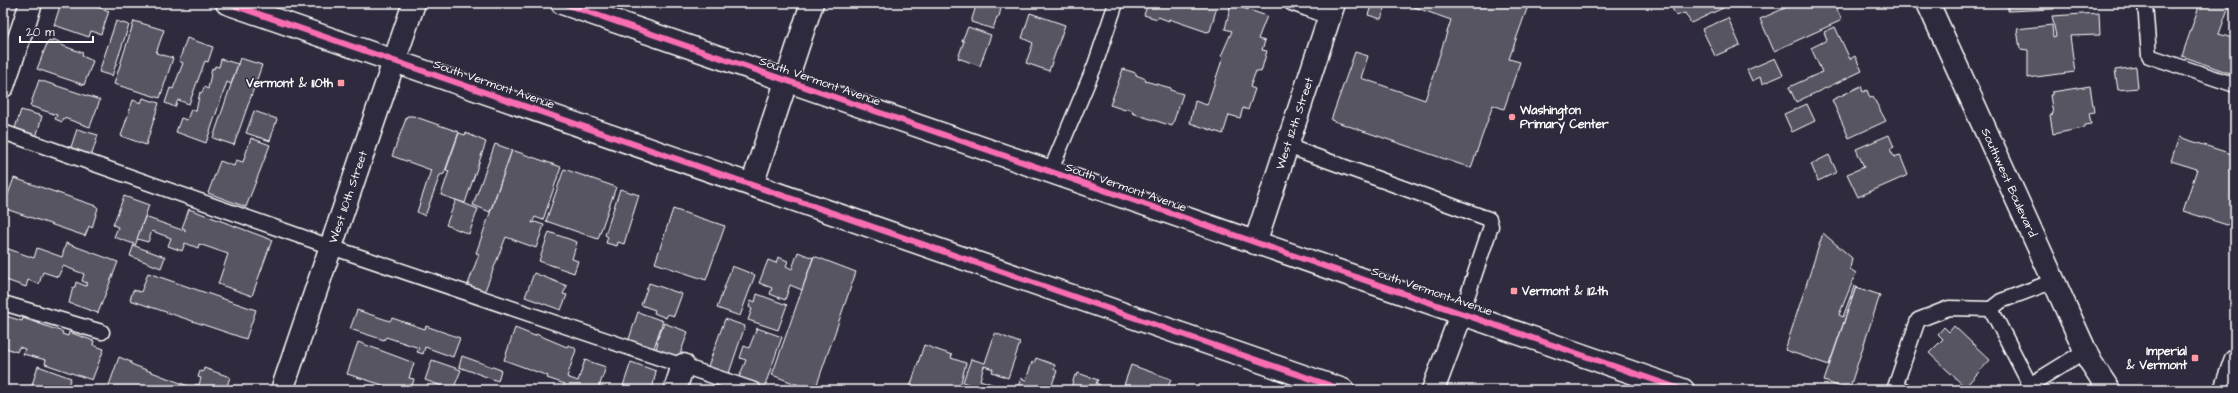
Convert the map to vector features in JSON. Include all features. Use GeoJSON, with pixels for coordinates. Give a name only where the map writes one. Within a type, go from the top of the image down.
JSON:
{"type":"FeatureCollection","features":[{"type":"Feature","properties":{"kind":"main road"},"geometry":{"type":"LineString","coordinates":[[3,86],[31,3]]}},
{"type":"Feature","properties":{"kind":"main road","name":"South Vermont Avenue"},"geometry":{"type":"LineString","coordinates":[[227,3],[1343,390]]}},
{"type":"Feature","properties":{"kind":"main road","name":"West 110th Street"},"geometry":{"type":"LineString","coordinates":[[282,390],[414,3]]}},
{"type":"Feature","properties":{"kind":"main road","name":"South Vermont Avenue"},"geometry":{"type":"LineString","coordinates":[[563,3],[1255,243],[1462,312],[1683,390]]}},
{"type":"Feature","properties":{"kind":"main road"},"geometry":{"type":"LineString","coordinates":[[752,185],[812,3]]}},
{"type":"Feature","properties":{"kind":"main road","name":"Southwest Boulevard"},"geometry":{"type":"LineString","coordinates":[[1928,3],[2088,356]]}},
{"type":"Feature","properties":{"kind":"main road","name":"West 112th Street"},"geometry":{"type":"LineString","coordinates":[[1255,243],[1332,10]]}},
{"type":"Feature","properties":{"kind":"main road"},"geometry":{"type":"LineString","coordinates":[[1433,390],[1462,312]]}},
{"type":"Feature","properties":{"kind":"main road"},"geometry":{"type":"LineString","coordinates":[[2088,356],[2097,390]]}},
{"type":"Feature","properties":{"kind":"main road"},"geometry":{"type":"LineString","coordinates":[[2088,356],[2109,390]]}},
{"type":"Feature","properties":{"kind":"main road"},"geometry":{"type":"LineString","coordinates":[[2225,390],[2235,364]]}},
{"type":"Feature","properties":{"kind":"main road"},"geometry":{"type":"LineString","coordinates":[[674,390],[683,365]]}},
{"type":"Feature","properties":{"kind":"lane"},"geometry":{"type":"LineString","coordinates":[[1050,172],[1095,65],[1116,3]]}},
{"type":"Feature","properties":{"kind":"lane"},"geometry":{"type":"LineString","coordinates":[[1291,3],[1332,10]]}},
{"type":"Feature","properties":{"kind":"lane"},"geometry":{"type":"LineString","coordinates":[[2145,3],[2149,56],[2235,85]]}},
{"type":"Feature","properties":{"kind":"lane"},"geometry":{"type":"LineString","coordinates":[[3,132],[331,247],[754,390]]}},
{"type":"Feature","properties":{"kind":"lane"},"geometry":{"type":"LineString","coordinates":[[1287,146],[1489,219],[1491,226],[1462,312]]}},
{"type":"Feature","properties":{"kind":"lane"},"geometry":{"type":"LineString","coordinates":[[1904,390],[1895,387],[1918,320],[1948,308],[1991,309],[2001,301],[2054,281]]}},
{"type":"Feature","properties":{"kind":"lane"},"geometry":{"type":"LineString","coordinates":[[3,303],[102,332]]}},
{"type":"Feature","properties":{"kind":"lane"},"geometry":{"type":"LineString","coordinates":[[1991,309],[2029,388],[2088,356]]}},
{"type":"Feature","properties":{"kind":"building"},"geometry":{"type":"Polygon","coordinates":[[[61,3],[86,3],[109,11],[101,34],[91,31],[89,37],[54,25],[61,3]]]}},
{"type":"Feature","properties":{"kind":"building"},"geometry":{"type":"Polygon","coordinates":[[[975,3],[1002,3],[999,17],[997,17],[993,29],[971,22],[976,6],[975,3]]]}},
{"type":"Feature","properties":{"kind":"building"},"geometry":{"type":"Polygon","coordinates":[[[1148,3],[1218,3],[1210,31],[1207,32],[1169,19],[1169,21],[1158,17],[1157,19],[1144,15],[1148,3]]]}},
{"type":"Feature","properties":{"kind":"building"},"geometry":{"type":"Polygon","coordinates":[[[1372,3],[1387,3],[1381,19],[1368,15],[1372,3]]]}},
{"type":"Feature","properties":{"kind":"building"},"geometry":{"type":"Polygon","coordinates":[[[1403,3],[1529,3],[1509,59],[1520,62],[1504,109],[1493,105],[1471,168],[1331,120],[1355,52],[1368,56],[1361,78],[1425,100],[1451,20],[1403,3]]]}},
{"type":"Feature","properties":{"kind":"building"},"geometry":{"type":"Polygon","coordinates":[[[1676,3],[1721,3],[1723,8],[1691,23],[1685,13],[1676,16],[1672,8],[1677,6],[1676,3]]]}},
{"type":"Feature","properties":{"kind":"building"},"geometry":{"type":"Polygon","coordinates":[[[1783,3],[1834,3],[1842,20],[1774,51],[1760,19],[1785,8],[1783,3]]]}},
{"type":"Feature","properties":{"kind":"building"},"geometry":{"type":"Polygon","coordinates":[[[2008,3],[2054,3],[2054,9],[2008,11],[2008,3]]]}},
{"type":"Feature","properties":{"kind":"building"},"geometry":{"type":"Polygon","coordinates":[[[2118,3],[2130,3],[2130,6],[2119,7],[2118,3]]]}},
{"type":"Feature","properties":{"kind":"building"},"geometry":{"type":"Polygon","coordinates":[[[2200,3],[2230,3],[2219,34],[2235,39],[2235,75],[2182,56],[2200,3]]]}},
{"type":"Feature","properties":{"kind":"building"},"geometry":{"type":"Polygon","coordinates":[[[1231,4],[1267,16],[1258,39],[1265,41],[1262,50],[1267,51],[1261,72],[1256,71],[1250,87],[1255,89],[1248,110],[1243,108],[1240,118],[1229,115],[1223,134],[1190,123],[1195,101],[1207,105],[1223,57],[1221,56],[1232,31],[1225,29],[1231,4]]]}},
{"type":"Feature","properties":{"kind":"building"},"geometry":{"type":"Polygon","coordinates":[[[1030,13],[1065,25],[1049,71],[1026,63],[1033,43],[1022,38],[1030,13]]]}},
{"type":"Feature","properties":{"kind":"building"},"geometry":{"type":"Polygon","coordinates":[[[2099,13],[2100,35],[2070,36],[2075,72],[2028,78],[2028,50],[2020,49],[2017,29],[2052,25],[2053,37],[2056,36],[2052,16],[2099,13]]]}},
{"type":"Feature","properties":{"kind":"building"},"geometry":{"type":"Polygon","coordinates":[[[1728,18],[1740,45],[1715,56],[1702,29],[1728,18]]]}},
{"type":"Feature","properties":{"kind":"building"},"geometry":{"type":"Polygon","coordinates":[[[116,21],[129,25],[112,76],[99,72],[116,21]]]}},
{"type":"Feature","properties":{"kind":"building"},"geometry":{"type":"Polygon","coordinates":[[[134,21],[164,30],[156,53],[173,58],[160,98],[114,84],[134,21]]]}},
{"type":"Feature","properties":{"kind":"building"},"geometry":{"type":"Polygon","coordinates":[[[968,27],[991,35],[980,66],[958,58],[964,41],[962,41],[968,27]]]}},
{"type":"Feature","properties":{"kind":"building"},"geometry":{"type":"Polygon","coordinates":[[[1835,27],[1850,59],[1855,56],[1862,71],[1796,102],[1789,87],[1822,72],[1811,48],[1827,40],[1824,32],[1835,27]]]}},
{"type":"Feature","properties":{"kind":"building"},"geometry":{"type":"Polygon","coordinates":[[[187,38],[213,47],[208,62],[205,61],[189,104],[178,100],[175,107],[165,103],[170,88],[173,89],[183,63],[179,61],[187,38]]]}},
{"type":"Feature","properties":{"kind":"building"},"geometry":{"type":"Polygon","coordinates":[[[53,39],[61,43],[61,45],[83,53],[82,56],[93,61],[84,85],[37,69],[48,41],[52,42],[53,39]]]}},
{"type":"Feature","properties":{"kind":"building"},"geometry":{"type":"Polygon","coordinates":[[[240,58],[262,65],[234,145],[213,138],[240,58]]]}},
{"type":"Feature","properties":{"kind":"building"},"geometry":{"type":"Polygon","coordinates":[[[1775,58],[1783,75],[1762,84],[1760,77],[1752,81],[1747,70],[1775,58]]]}},
{"type":"Feature","properties":{"kind":"building"},"geometry":{"type":"Polygon","coordinates":[[[221,59],[238,64],[231,84],[227,82],[206,143],[176,132],[181,118],[187,120],[191,109],[196,111],[200,92],[202,93],[204,87],[208,89],[212,68],[214,69],[215,66],[219,67],[221,59]]]}},
{"type":"Feature","properties":{"kind":"building"},"geometry":{"type":"Polygon","coordinates":[[[2136,67],[2138,88],[2118,90],[2115,70],[2136,67]]]}},
{"type":"Feature","properties":{"kind":"building"},"geometry":{"type":"Polygon","coordinates":[[[1123,69],[1136,73],[1136,75],[1146,79],[1145,81],[1171,88],[1170,90],[1183,94],[1172,126],[1132,113],[1133,111],[1126,108],[1125,110],[1110,105],[1123,69]]]}},
{"type":"Feature","properties":{"kind":"building"},"geometry":{"type":"Polygon","coordinates":[[[39,80],[100,100],[90,127],[64,118],[62,122],[55,119],[57,115],[30,106],[39,80]]]}},
{"type":"Feature","properties":{"kind":"building"},"geometry":{"type":"Polygon","coordinates":[[[1861,86],[1863,92],[1867,90],[1870,98],[1873,97],[1886,121],[1849,138],[1832,100],[1861,86]]]}},
{"type":"Feature","properties":{"kind":"building"},"geometry":{"type":"Polygon","coordinates":[[[2090,86],[2094,112],[2089,113],[2091,124],[2084,125],[2084,128],[2053,134],[2050,115],[2053,114],[2050,95],[2052,95],[2052,92],[2090,86]]]}},
{"type":"Feature","properties":{"kind":"building"},"geometry":{"type":"Polygon","coordinates":[[[143,98],[159,103],[146,145],[121,136],[133,100],[141,103],[143,98]]]}},
{"type":"Feature","properties":{"kind":"building"},"geometry":{"type":"Polygon","coordinates":[[[1807,104],[1815,121],[1792,132],[1784,114],[1807,104]]]}},
{"type":"Feature","properties":{"kind":"building"},"geometry":{"type":"Polygon","coordinates":[[[21,110],[42,116],[36,138],[14,131],[21,110]]]}},
{"type":"Feature","properties":{"kind":"building"},"geometry":{"type":"Polygon","coordinates":[[[254,111],[277,119],[270,141],[246,133],[254,111]]]}},
{"type":"Feature","properties":{"kind":"building"},"geometry":{"type":"Polygon","coordinates":[[[407,116],[413,116],[459,132],[444,174],[440,175],[425,216],[417,212],[431,170],[392,156],[407,116]]]}},
{"type":"Feature","properties":{"kind":"building"},"geometry":{"type":"Polygon","coordinates":[[[77,129],[98,135],[91,157],[70,150],[77,129]]]}},
{"type":"Feature","properties":{"kind":"building"},"geometry":{"type":"Polygon","coordinates":[[[459,133],[465,135],[466,133],[486,142],[465,203],[441,195],[449,171],[446,170],[459,133]]]}},
{"type":"Feature","properties":{"kind":"building"},"geometry":{"type":"Polygon","coordinates":[[[1889,135],[1894,147],[1890,149],[1894,157],[1900,155],[1908,175],[1858,197],[1847,174],[1864,167],[1856,149],[1889,135]]]}},
{"type":"Feature","properties":{"kind":"building"},"geometry":{"type":"Polygon","coordinates":[[[2179,137],[2235,155],[2235,216],[2233,222],[2227,225],[2183,211],[2197,169],[2171,161],[2179,137]]]}},
{"type":"Feature","properties":{"kind":"building"},"geometry":{"type":"Polygon","coordinates":[[[251,138],[270,145],[246,207],[208,193],[220,161],[234,166],[236,160],[243,162],[251,138]]]}},
{"type":"Feature","properties":{"kind":"building"},"geometry":{"type":"Polygon","coordinates":[[[495,144],[512,150],[490,212],[473,205],[495,144]]]}},
{"type":"Feature","properties":{"kind":"building"},"geometry":{"type":"Polygon","coordinates":[[[512,150],[561,167],[543,220],[535,217],[532,223],[535,222],[544,225],[536,248],[506,237],[484,293],[467,287],[479,254],[476,253],[512,150]]]}},
{"type":"Feature","properties":{"kind":"building"},"geometry":{"type":"Polygon","coordinates":[[[1829,155],[1837,172],[1818,181],[1811,164],[1829,155]]]}},
{"type":"Feature","properties":{"kind":"building"},"geometry":{"type":"Polygon","coordinates":[[[564,169],[616,187],[598,239],[546,221],[564,169]]]}},
{"type":"Feature","properties":{"kind":"building"},"geometry":{"type":"Polygon","coordinates":[[[14,178],[96,206],[98,208],[92,228],[89,226],[85,236],[3,208],[14,178]]]}},
{"type":"Feature","properties":{"kind":"building"},"geometry":{"type":"Polygon","coordinates":[[[620,189],[639,195],[624,244],[618,242],[617,246],[606,243],[608,237],[605,235],[620,189]]]}},
{"type":"Feature","properties":{"kind":"building"},"geometry":{"type":"Polygon","coordinates":[[[124,196],[149,205],[135,246],[165,257],[161,268],[130,256],[134,244],[114,237],[118,227],[113,225],[124,196]]]}},
{"type":"Feature","properties":{"kind":"building"},"geometry":{"type":"Polygon","coordinates":[[[456,200],[478,209],[469,234],[446,225],[456,200]]]}},
{"type":"Feature","properties":{"kind":"building"},"geometry":{"type":"Polygon","coordinates":[[[189,209],[272,240],[252,296],[218,284],[228,254],[199,244],[198,248],[185,243],[182,251],[168,246],[171,238],[152,231],[148,242],[137,239],[145,217],[185,231],[185,229],[182,228],[189,209]]]}},
{"type":"Feature","properties":{"kind":"building"},"geometry":{"type":"Polygon","coordinates":[[[673,209],[725,226],[706,280],[655,263],[673,209]]]}},
{"type":"Feature","properties":{"kind":"building"},"geometry":{"type":"Polygon","coordinates":[[[549,232],[577,242],[572,259],[578,261],[574,273],[539,261],[549,232]]]}},
{"type":"Feature","properties":{"kind":"building"},"geometry":{"type":"Polygon","coordinates":[[[1823,233],[1852,258],[1850,269],[1856,273],[1839,315],[1843,317],[1854,286],[1856,287],[1829,365],[1785,350],[1823,233]]]}},
{"type":"Feature","properties":{"kind":"building"},"geometry":{"type":"Polygon","coordinates":[[[66,243],[118,262],[98,313],[69,303],[73,287],[75,287],[76,282],[86,286],[87,283],[82,281],[84,274],[63,266],[58,277],[43,272],[39,284],[28,280],[26,287],[3,279],[3,247],[34,258],[37,248],[62,257],[66,243]]]}},
{"type":"Feature","properties":{"kind":"building"},"geometry":{"type":"Polygon","coordinates":[[[798,252],[813,258],[802,290],[790,285],[785,300],[770,294],[772,288],[759,283],[768,260],[776,263],[778,257],[788,261],[786,266],[792,269],[798,252]]]}},
{"type":"Feature","properties":{"kind":"building"},"geometry":{"type":"Polygon","coordinates":[[[814,256],[856,272],[815,390],[812,390],[772,375],[814,256]]]}},
{"type":"Feature","properties":{"kind":"building"},"geometry":{"type":"Polygon","coordinates":[[[732,266],[755,275],[740,316],[717,308],[732,266]]]}},
{"type":"Feature","properties":{"kind":"building"},"geometry":{"type":"Polygon","coordinates":[[[148,273],[256,310],[246,339],[130,300],[133,290],[141,292],[148,273]]]}},
{"type":"Feature","properties":{"kind":"building"},"geometry":{"type":"Polygon","coordinates":[[[534,273],[567,286],[563,294],[567,295],[561,310],[525,297],[534,273]]]}},
{"type":"Feature","properties":{"kind":"building"},"geometry":{"type":"Polygon","coordinates":[[[649,283],[682,294],[674,316],[668,314],[666,318],[654,313],[655,310],[641,305],[649,283]]]}},
{"type":"Feature","properties":{"kind":"building"},"geometry":{"type":"Polygon","coordinates":[[[1856,287],[1880,295],[1849,390],[1824,381],[1856,287]]]}},
{"type":"Feature","properties":{"kind":"building"},"geometry":{"type":"Polygon","coordinates":[[[757,294],[787,305],[778,330],[748,320],[752,309],[749,307],[751,300],[755,302],[757,294]]]}},
{"type":"Feature","properties":{"kind":"building"},"geometry":{"type":"Polygon","coordinates":[[[357,310],[390,321],[392,318],[425,329],[426,326],[460,338],[453,357],[425,347],[423,354],[417,352],[419,348],[386,337],[384,340],[350,329],[357,310]]]}},
{"type":"Feature","properties":{"kind":"building"},"geometry":{"type":"Polygon","coordinates":[[[638,312],[663,321],[653,351],[628,342],[638,312]]]}},
{"type":"Feature","properties":{"kind":"building"},"geometry":{"type":"Polygon","coordinates":[[[3,315],[22,321],[23,318],[63,332],[62,334],[68,336],[69,332],[94,341],[93,345],[104,349],[92,380],[45,364],[46,360],[23,354],[25,349],[19,347],[17,352],[3,347],[3,315]]]}},
{"type":"Feature","properties":{"kind":"building"},"geometry":{"type":"Polygon","coordinates":[[[725,319],[745,326],[728,376],[707,369],[725,319]]]}},
{"type":"Feature","properties":{"kind":"building"},"geometry":{"type":"Polygon","coordinates":[[[664,323],[688,332],[678,360],[655,352],[658,342],[656,342],[664,323]]]}},
{"type":"Feature","properties":{"kind":"building"},"geometry":{"type":"Polygon","coordinates":[[[1954,326],[1990,360],[1965,387],[1929,353],[1943,339],[1938,334],[1944,327],[1949,332],[1954,326]]]}},
{"type":"Feature","properties":{"kind":"building"},"geometry":{"type":"Polygon","coordinates":[[[515,328],[535,336],[536,334],[567,347],[568,345],[574,347],[576,350],[567,377],[578,381],[585,360],[606,367],[598,390],[562,390],[565,384],[547,378],[548,376],[504,360],[515,328]]]}},
{"type":"Feature","properties":{"kind":"building"},"geometry":{"type":"Polygon","coordinates":[[[757,328],[782,337],[764,388],[738,380],[746,360],[740,358],[744,346],[749,348],[757,328]]]}},
{"type":"Feature","properties":{"kind":"building"},"geometry":{"type":"Polygon","coordinates":[[[995,333],[1020,343],[1008,378],[992,372],[993,369],[984,366],[980,380],[998,386],[996,390],[972,390],[973,386],[963,382],[971,359],[985,363],[995,333]]]}},
{"type":"Feature","properties":{"kind":"building"},"geometry":{"type":"Polygon","coordinates":[[[358,342],[414,363],[409,378],[414,379],[411,390],[382,390],[383,385],[347,374],[358,342]]]}},
{"type":"Feature","properties":{"kind":"building"},"geometry":{"type":"Polygon","coordinates":[[[924,345],[952,355],[951,358],[966,363],[959,390],[909,390],[924,345]]]}},
{"type":"Feature","properties":{"kind":"building"},"geometry":{"type":"Polygon","coordinates":[[[462,356],[501,370],[498,381],[459,367],[462,356]]]}},
{"type":"Feature","properties":{"kind":"building"},"geometry":{"type":"Polygon","coordinates":[[[119,357],[131,362],[131,364],[188,386],[186,390],[114,390],[108,388],[119,357]]]}},
{"type":"Feature","properties":{"kind":"building"},"geometry":{"type":"Polygon","coordinates":[[[1036,358],[1055,365],[1054,369],[1057,371],[1050,390],[1017,390],[1021,378],[1026,380],[1032,362],[1034,363],[1036,358]]]}},
{"type":"Feature","properties":{"kind":"building"},"geometry":{"type":"Polygon","coordinates":[[[432,360],[461,370],[453,390],[425,380],[432,360]]]}},
{"type":"Feature","properties":{"kind":"building"},"geometry":{"type":"Polygon","coordinates":[[[631,362],[656,371],[652,390],[616,390],[617,387],[622,389],[631,362]]]}},
{"type":"Feature","properties":{"kind":"building"},"geometry":{"type":"Polygon","coordinates":[[[1131,365],[1171,379],[1167,390],[1131,390],[1131,388],[1124,385],[1131,365]]]}},
{"type":"Feature","properties":{"kind":"building"},"geometry":{"type":"Polygon","coordinates":[[[38,366],[71,378],[66,390],[47,390],[32,385],[38,366]]]}},
{"type":"Feature","properties":{"kind":"building"},"geometry":{"type":"Polygon","coordinates":[[[204,368],[230,377],[227,386],[229,386],[228,390],[197,390],[198,387],[195,387],[196,384],[199,385],[201,378],[198,377],[200,371],[203,372],[204,368]]]}},
{"type":"Feature","properties":{"kind":"building"},"geometry":{"type":"Polygon","coordinates":[[[1078,373],[1098,380],[1096,383],[1100,385],[1098,390],[1070,390],[1075,375],[1077,376],[1078,373]]]}},
{"type":"Feature","properties":{"kind":"building"},"geometry":{"type":"Polygon","coordinates":[[[3,385],[17,390],[3,390],[3,385]]]}},
{"type":"Feature","properties":{"kind":"cycle path"},"geometry":{"type":"LineString","coordinates":[[227,3],[1343,390]]}},
{"type":"Feature","properties":{"kind":"cycle path"},"geometry":{"type":"LineString","coordinates":[[562,3],[1683,390]]}},
{"type":"Feature","properties":{"kind":"place","name":"Vermont & 110th"},"geometry":{"type":"Point","coordinates":[341,83]}},
{"type":"Feature","properties":{"kind":"place","name":"Washington Primary Center"},"geometry":{"type":"Point","coordinates":[1512,117]}},
{"type":"Feature","properties":{"kind":"place","name":"Vermont & 112th"},"geometry":{"type":"Point","coordinates":[1514,291]}},
{"type":"Feature","properties":{"kind":"place","name":"Imperial & Vermont"},"geometry":{"type":"Point","coordinates":[2195,358]}}]}
